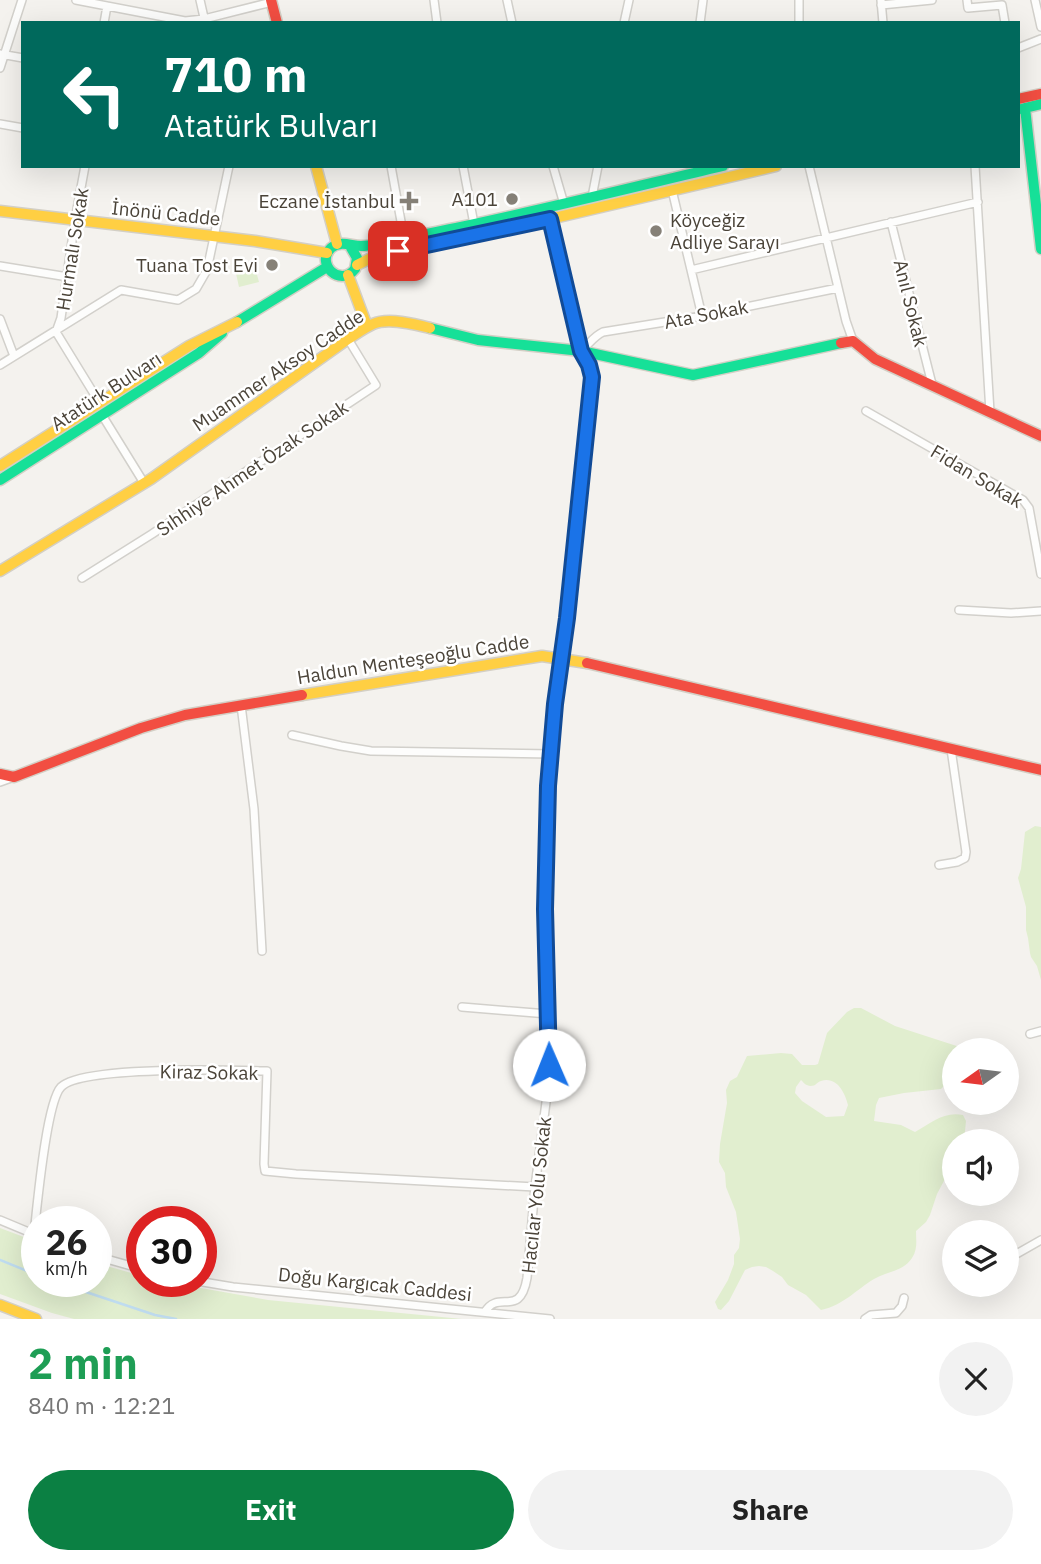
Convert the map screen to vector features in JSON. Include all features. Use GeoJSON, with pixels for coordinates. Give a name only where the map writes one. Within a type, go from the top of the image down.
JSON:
{"type":"FeatureCollection","features":[{"type":"Feature","properties":{"kind":"street"},"geometry":{"type":"LineString","coordinates":[[0,68],[22,0]]}},
{"type":"Feature","properties":{"kind":"street"},"geometry":{"type":"LineString","coordinates":[[76,0],[185,21],[205,21],[272,1],[277,21]]}},
{"type":"Feature","properties":{"kind":"street"},"geometry":{"type":"LineString","coordinates":[[200,0],[205,21]]}},
{"type":"Feature","properties":{"kind":"street"},"geometry":{"type":"LineString","coordinates":[[434,0],[438,21]]}},
{"type":"Feature","properties":{"kind":"street"},"geometry":{"type":"LineString","coordinates":[[507,0],[512,21]]}},
{"type":"Feature","properties":{"kind":"street"},"geometry":{"type":"LineString","coordinates":[[624,21],[629,0]]}},
{"type":"Feature","properties":{"kind":"street"},"geometry":{"type":"LineString","coordinates":[[700,21],[703,0]]}},
{"type":"Feature","properties":{"kind":"street"},"geometry":{"type":"LineString","coordinates":[[799,0],[799,21]]}},
{"type":"Feature","properties":{"kind":"street"},"geometry":{"type":"LineString","coordinates":[[883,21],[881,3],[932,0]]}},
{"type":"Feature","properties":{"kind":"street"},"geometry":{"type":"LineString","coordinates":[[967,0],[968,8],[1002,5],[1005,21]]}},
{"type":"Feature","properties":{"kind":"street"},"geometry":{"type":"LineString","coordinates":[[1035,0],[1041,27]]}},
{"type":"Feature","properties":{"kind":"street"},"geometry":{"type":"LineString","coordinates":[[104,21],[107,6]]}},
{"type":"Feature","properties":{"kind":"street"},"geometry":{"type":"LineString","coordinates":[[1020,47],[1041,39]]}},
{"type":"Feature","properties":{"kind":"street"},"geometry":{"type":"LineString","coordinates":[[3,54],[21,58]]}},
{"type":"Feature","properties":{"kind":"street"},"geometry":{"type":"LineString","coordinates":[[1021,106],[1041,94]]}},
{"type":"Feature","properties":{"kind":"street"},"geometry":{"type":"LineString","coordinates":[[1021,106],[1041,104]]}},
{"type":"Feature","properties":{"kind":"street"},"geometry":{"type":"LineString","coordinates":[[1021,106],[1041,250]]}},
{"type":"Feature","properties":{"kind":"street"},"geometry":{"type":"LineString","coordinates":[[0,124],[21,128]]}},
{"type":"Feature","properties":{"kind":"street","name":"Hurmalı Sokak"},"geometry":{"type":"LineString","coordinates":[[85,168],[68,277],[56,332],[99,402]]}},
{"type":"Feature","properties":{"kind":"street"},"geometry":{"type":"LineString","coordinates":[[0,365],[121,290],[178,300],[196,289],[207,270],[229,168]]}},
{"type":"Feature","properties":{"kind":"street"},"geometry":{"type":"LineString","coordinates":[[317,168],[337,244]]}},
{"type":"Feature","properties":{"kind":"street"},"geometry":{"type":"LineString","coordinates":[[391,168],[404,238]]}},
{"type":"Feature","properties":{"kind":"street"},"geometry":{"type":"LineString","coordinates":[[463,168],[474,224]]}},
{"type":"Feature","properties":{"kind":"street"},"geometry":{"type":"LineString","coordinates":[[554,168],[564,204]]}},
{"type":"Feature","properties":{"kind":"street"},"geometry":{"type":"LineString","coordinates":[[592,197],[598,168]]}},
{"type":"Feature","properties":{"kind":"street"},"geometry":{"type":"LineString","coordinates":[[348,275],[334,274],[327,267],[327,253],[337,244],[362,246],[474,224],[714,168]]}},
{"type":"Feature","properties":{"kind":"street"},"geometry":{"type":"LineString","coordinates":[[348,275],[357,265],[373,257],[767,168]]}},
{"type":"Feature","properties":{"kind":"street"},"geometry":{"type":"LineString","coordinates":[[809,168],[853,341],[875,359],[1041,436]]}},
{"type":"Feature","properties":{"kind":"street"},"geometry":{"type":"LineString","coordinates":[[975,168],[990,412]]}},
{"type":"Feature","properties":{"kind":"street"},"geometry":{"type":"LineString","coordinates":[[673,190],[702,316]]}},
{"type":"Feature","properties":{"kind":"street"},"geometry":{"type":"LineString","coordinates":[[691,270],[978,202]]}},
{"type":"Feature","properties":{"kind":"street","name":"İnönü Cadde"},"geometry":{"type":"LineString","coordinates":[[0,211],[255,240],[327,253]]}},
{"type":"Feature","properties":{"kind":"street","name":"Hacılar Yolu Sokak"},"geometry":{"type":"LineString","coordinates":[[485,1312],[492,1304],[515,1301],[523,1296],[527,1278],[548,1087],[545,909],[551,754],[592,377],[581,351],[550,219]]}},
{"type":"Feature","properties":{"kind":"street","name":"Anıl Sokak"},"geometry":{"type":"LineString","coordinates":[[891,222],[932,384]]}},
{"type":"Feature","properties":{"kind":"street"},"geometry":{"type":"LineString","coordinates":[[350,246],[357,254],[357,265]]}},
{"type":"Feature","properties":{"kind":"street"},"geometry":{"type":"LineString","coordinates":[[0,266],[68,277]]}},
{"type":"Feature","properties":{"kind":"street","name":"Atatürk Bulvarı"},"geometry":{"type":"LineString","coordinates":[[0,466],[189,346],[228,327],[327,267]]}},
{"type":"Feature","properties":{"kind":"street"},"geometry":{"type":"LineString","coordinates":[[348,275],[366,327]]}},
{"type":"Feature","properties":{"kind":"street","name":"Ata Sokak"},"geometry":{"type":"LineString","coordinates":[[581,351],[596,335],[603,332],[702,316],[838,288]]}},
{"type":"Feature","properties":{"kind":"street"},"geometry":{"type":"LineString","coordinates":[[0,319],[14,356]]}},
{"type":"Feature","properties":{"kind":"street","name":"Muammer Aksoy Cadde"},"geometry":{"type":"LineString","coordinates":[[0,571],[144,483],[348,339],[379,322],[400,322],[478,340],[581,351],[693,374],[853,341]]}},
{"type":"Feature","properties":{"kind":"street","name":"Atatürk Bulvarı"},"geometry":{"type":"LineString","coordinates":[[0,480],[199,353],[228,327]]}},
{"type":"Feature","properties":{"kind":"street","name":"Sıhhiye Ahmet Özak Sokak"},"geometry":{"type":"LineString","coordinates":[[82,578],[376,386],[348,339]]}},
{"type":"Feature","properties":{"kind":"street","name":"Fidan Sokak"},"geometry":{"type":"LineString","coordinates":[[866,411],[1026,503],[1041,574]]}},
{"type":"Feature","properties":{"kind":"street"},"geometry":{"type":"LineString","coordinates":[[102,415],[144,483]]}},
{"type":"Feature","properties":{"kind":"street"},"geometry":{"type":"LineString","coordinates":[[959,610],[1001,613],[1041,611]]}},
{"type":"Feature","properties":{"kind":"street","name":"Haldun Menteşeoğlu Cadde"},"geometry":{"type":"LineString","coordinates":[[14,777],[185,715],[532,657],[561,658],[638,674],[1041,770]]}},
{"type":"Feature","properties":{"kind":"street"},"geometry":{"type":"LineString","coordinates":[[241,705],[254,809],[261,951]]}},
{"type":"Feature","properties":{"kind":"street"},"geometry":{"type":"LineString","coordinates":[[292,735],[371,751],[551,754]]}},
{"type":"Feature","properties":{"kind":"street"},"geometry":{"type":"LineString","coordinates":[[939,865],[962,860],[966,852],[951,749]]}},
{"type":"Feature","properties":{"kind":"street"},"geometry":{"type":"LineString","coordinates":[[0,774],[14,777]]}},
{"type":"Feature","properties":{"kind":"street"},"geometry":{"type":"LineString","coordinates":[[0,782],[14,777]]}},
{"type":"Feature","properties":{"kind":"street"},"geometry":{"type":"LineString","coordinates":[[462,1007],[548,1014]]}},
{"type":"Feature","properties":{"kind":"street"},"geometry":{"type":"LineString","coordinates":[[1030,1034],[1041,1031]]}},
{"type":"Feature","properties":{"kind":"street","name":"Kiraz Sokak"},"geometry":{"type":"LineString","coordinates":[[38,1206],[51,1113],[60,1087],[75,1079],[122,1072],[267,1071],[265,1171],[535,1187]]}},
{"type":"Feature","properties":{"kind":"street"},"geometry":{"type":"LineString","coordinates":[[0,1220],[21,1229]]}},
{"type":"Feature","properties":{"kind":"street"},"geometry":{"type":"LineString","coordinates":[[1019,1253],[1041,1240]]}},
{"type":"Feature","properties":{"kind":"street","name":"Doğu Kargıcak Caddesi"},"geometry":{"type":"LineString","coordinates":[[217,1284],[550,1319]]}},
{"type":"Feature","properties":{"kind":"street"},"geometry":{"type":"LineString","coordinates":[[865,1319],[871,1315],[896,1313],[904,1298]]}},
{"type":"Feature","properties":{"kind":"street"},"geometry":{"type":"LineString","coordinates":[[0,1304],[36,1319]]}},
{"type":"Feature","properties":{"kind":"green space"},"geometry":{"type":"Polygon","coordinates":[[[254,264],[259,282],[239,287],[235,269],[254,264]]]}},
{"type":"Feature","properties":{"kind":"green space"},"geometry":{"type":"Polygon","coordinates":[[[195,346],[196,348],[0,474],[0,471],[195,346]]]}},
{"type":"Feature","properties":{"kind":"green space"},"geometry":{"type":"Polygon","coordinates":[[[1035,826],[1041,827],[1041,980],[1030,953],[1026,907],[1018,878],[1025,832],[1035,826]]]}},
{"type":"Feature","properties":{"kind":"green space"},"geometry":{"type":"Polygon","coordinates":[[[861,1008],[895,1026],[942,1041],[942,1088],[879,1098],[874,1121],[901,1125],[915,1132],[944,1116],[963,1115],[965,1129],[942,1129],[942,1185],[930,1215],[916,1231],[915,1251],[904,1266],[879,1276],[842,1301],[821,1310],[806,1295],[788,1285],[773,1271],[766,1267],[752,1267],[745,1270],[729,1301],[721,1310],[718,1309],[715,1302],[728,1280],[740,1239],[736,1212],[726,1187],[725,1173],[719,1162],[727,1103],[726,1090],[730,1081],[737,1077],[747,1056],[792,1054],[802,1065],[818,1064],[827,1033],[847,1012],[861,1008]],[[801,1080],[796,1087],[795,1093],[802,1101],[826,1117],[844,1116],[848,1105],[836,1083],[827,1080],[814,1086],[801,1080]]]}},
{"type":"Feature","properties":{"kind":"green space"},"geometry":{"type":"Polygon","coordinates":[[[0,1228],[21,1236],[21,1297],[112,1297],[112,1268],[126,1271],[126,1297],[217,1297],[217,1291],[268,1300],[462,1319],[74,1319],[0,1294],[0,1228]]]}},
{"type":"Feature","properties":{"kind":"waterway"},"geometry":{"type":"LineString","coordinates":[[0,1260],[21,1269]]}},
{"type":"Feature","properties":{"kind":"waterway"},"geometry":{"type":"LineString","coordinates":[[101,1297],[176,1319]]}},
{"type":"Feature","properties":{"kind":"traffic: fast"},"geometry":{"type":"LineString","coordinates":[[1021,109],[1041,104]]}},
{"type":"Feature","properties":{"kind":"traffic: fast"},"geometry":{"type":"LineString","coordinates":[[1025,108],[1041,249]]}},
{"type":"Feature","properties":{"kind":"traffic: fast"},"geometry":{"type":"LineString","coordinates":[[350,246],[357,258],[355,269],[343,276],[331,272],[326,261],[327,254],[338,244],[365,246],[397,240],[714,168]]}},
{"type":"Feature","properties":{"kind":"traffic: fast"},"geometry":{"type":"LineString","coordinates":[[237,322],[327,267]]}},
{"type":"Feature","properties":{"kind":"traffic: fast"},"geometry":{"type":"LineString","coordinates":[[430,328],[478,340],[581,351],[693,375],[841,343]]}},
{"type":"Feature","properties":{"kind":"traffic: fast"},"geometry":{"type":"LineString","coordinates":[[0,480],[199,353],[222,333]]}},
{"type":"Feature","properties":{"kind":"traffic: slow"},"geometry":{"type":"LineString","coordinates":[[317,168],[337,244]]}},
{"type":"Feature","properties":{"kind":"traffic: slow"},"geometry":{"type":"LineString","coordinates":[[357,265],[373,257],[767,168]]}},
{"type":"Feature","properties":{"kind":"traffic: slow"},"geometry":{"type":"LineString","coordinates":[[0,211],[255,241],[327,253]]}},
{"type":"Feature","properties":{"kind":"traffic: slow"},"geometry":{"type":"LineString","coordinates":[[348,275],[367,326]]}},
{"type":"Feature","properties":{"kind":"traffic: slow"},"geometry":{"type":"LineString","coordinates":[[0,571],[151,479],[366,327],[379,322],[394,321],[430,328]]}},
{"type":"Feature","properties":{"kind":"traffic: slow"},"geometry":{"type":"LineString","coordinates":[[0,466],[189,346],[237,322]]}},
{"type":"Feature","properties":{"kind":"traffic: slow"},"geometry":{"type":"LineString","coordinates":[[302,695],[542,656],[587,663]]}},
{"type":"Feature","properties":{"kind":"traffic: slow"},"geometry":{"type":"LineString","coordinates":[[0,1305],[36,1319]]}},
{"type":"Feature","properties":{"kind":"traffic: jam"},"geometry":{"type":"LineString","coordinates":[[271,0],[276,21]]}},
{"type":"Feature","properties":{"kind":"traffic: jam"},"geometry":{"type":"LineString","coordinates":[[1020,99],[1041,94]]}},
{"type":"Feature","properties":{"kind":"traffic: jam"},"geometry":{"type":"LineString","coordinates":[[841,343],[853,341],[875,359],[1041,436]]}},
{"type":"Feature","properties":{"kind":"traffic: jam"},"geometry":{"type":"LineString","coordinates":[[587,663],[1041,770]]}},
{"type":"Feature","properties":{"kind":"traffic: jam"},"geometry":{"type":"LineString","coordinates":[[0,774],[14,777],[141,728],[185,715],[302,695]]}},
{"type":"Feature","properties":{"kind":"place","name":"A101"},"geometry":{"type":"Point","coordinates":[512,199]}},
{"type":"Feature","properties":{"kind":"place","name":"Eczane İstanbul"},"geometry":{"type":"Point","coordinates":[409,201]}},
{"type":"Feature","properties":{"kind":"place","name":"Köyceğiz Adliye Sarayı"},"geometry":{"type":"Point","coordinates":[656,231]}},
{"type":"Feature","properties":{"kind":"place","name":"Tuana Tost Evi"},"geometry":{"type":"Point","coordinates":[272,265]}},
{"type":"Feature","properties":{"kind":"route"},"geometry":{"type":"LineString","coordinates":[[398,251],[550,219],[581,351],[592,377],[548,786],[545,909],[549,1065]]}}]}
